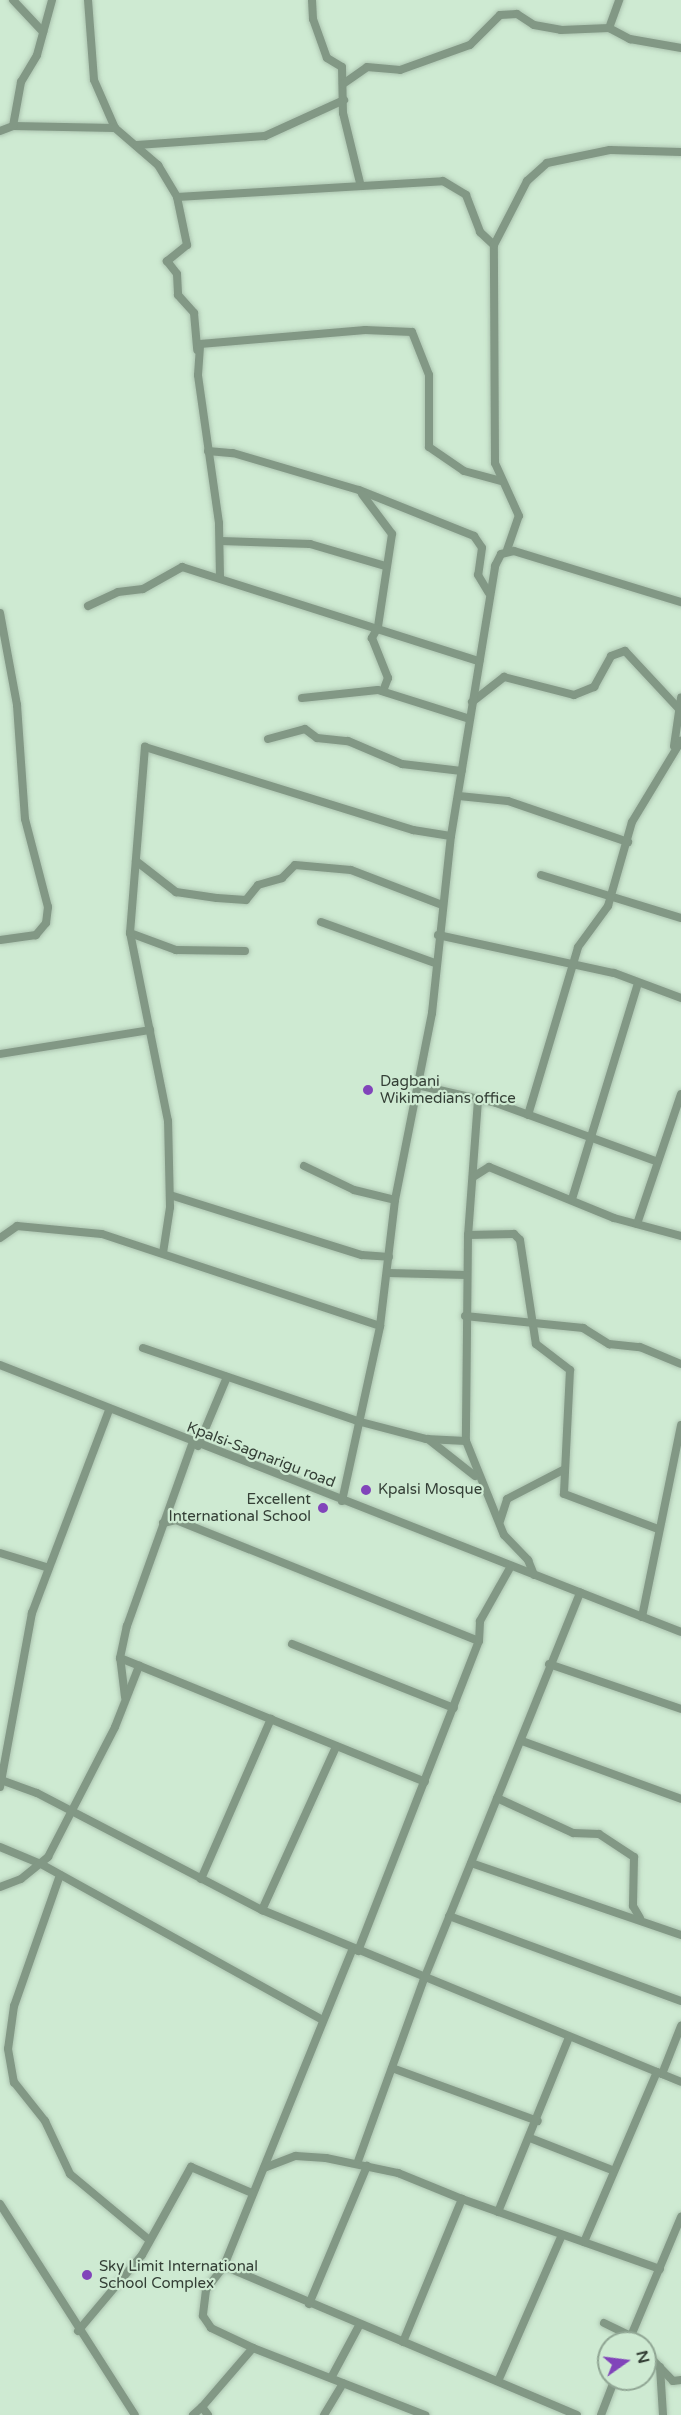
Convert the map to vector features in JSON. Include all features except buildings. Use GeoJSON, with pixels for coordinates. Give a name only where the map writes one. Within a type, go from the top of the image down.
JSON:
{"type":"FeatureCollection","features":[{"type":"Feature","properties":{"kind":"street"},"geometry":{"type":"LineString","coordinates":[[14,0],[43,32]]}},
{"type":"Feature","properties":{"kind":"street"},"geometry":{"type":"LineString","coordinates":[[13,126],[21,82],[43,32],[52,0]]}},
{"type":"Feature","properties":{"kind":"street"},"geometry":{"type":"LineString","coordinates":[[88,0],[94,80],[115,128],[158,165],[177,197],[187,245],[167,261],[177,274],[178,295],[194,313],[208,451],[221,541],[220,577]]}},
{"type":"Feature","properties":{"kind":"street"},"geometry":{"type":"LineString","coordinates":[[312,0],[317,35],[327,58],[342,67],[344,100],[360,183]]}},
{"type":"Feature","properties":{"kind":"street"},"geometry":{"type":"LineString","coordinates":[[609,28],[620,0]]}},
{"type":"Feature","properties":{"kind":"street"},"geometry":{"type":"LineString","coordinates":[[343,84],[367,67],[400,70],[470,45],[501,15],[517,14],[534,25],[561,30],[609,28],[630,39],[681,48]]}},
{"type":"Feature","properties":{"kind":"street"},"geometry":{"type":"LineString","coordinates":[[137,145],[265,136],[344,100]]}},
{"type":"Feature","properties":{"kind":"street"},"geometry":{"type":"LineString","coordinates":[[0,131],[13,126],[115,128]]}},
{"type":"Feature","properties":{"kind":"street"},"geometry":{"type":"LineString","coordinates":[[342,1501],[357,1421],[380,1326],[395,1200],[432,1013],[438,935],[451,836],[489,593],[495,566],[507,550],[519,516],[501,480],[492,371],[494,245],[527,181],[547,163],[610,150],[681,152]]}},
{"type":"Feature","properties":{"kind":"street"},"geometry":{"type":"LineString","coordinates":[[177,197],[360,183],[453,183],[466,195],[480,232],[494,245]]}},
{"type":"Feature","properties":{"kind":"street"},"geometry":{"type":"LineString","coordinates":[[197,351],[212,340],[412,332],[429,375],[429,447],[464,471],[501,480]]}},
{"type":"Feature","properties":{"kind":"street"},"geometry":{"type":"LineString","coordinates":[[208,451],[233,453],[359,490],[474,536],[482,548],[478,575],[489,593]]}},
{"type":"Feature","properties":{"kind":"street"},"geometry":{"type":"LineString","coordinates":[[359,490],[391,530],[378,627],[372,638],[388,678],[383,691]]}},
{"type":"Feature","properties":{"kind":"street"},"geometry":{"type":"LineString","coordinates":[[221,541],[310,544],[385,566]]}},
{"type":"Feature","properties":{"kind":"street"},"geometry":{"type":"LineString","coordinates":[[507,550],[681,602]]}},
{"type":"Feature","properties":{"kind":"street"},"geometry":{"type":"LineString","coordinates":[[88,606],[151,586],[172,567],[220,577],[479,661]]}},
{"type":"Feature","properties":{"kind":"street"},"geometry":{"type":"LineString","coordinates":[[0,613],[17,705],[25,819],[48,907],[46,923],[36,935],[0,940]]}},
{"type":"Feature","properties":{"kind":"street"},"geometry":{"type":"LineString","coordinates":[[472,702],[504,677],[574,695],[594,687],[611,656],[625,651],[679,709]]}},
{"type":"Feature","properties":{"kind":"street"},"geometry":{"type":"LineString","coordinates":[[302,698],[383,691],[393,699],[470,719]]}},
{"type":"Feature","properties":{"kind":"street"},"geometry":{"type":"LineString","coordinates":[[674,748],[681,698]]}},
{"type":"Feature","properties":{"kind":"street"},"geometry":{"type":"LineString","coordinates":[[268,739],[305,729],[317,738],[348,741],[402,764],[462,771]]}},
{"type":"Feature","properties":{"kind":"street"},"geometry":{"type":"LineString","coordinates":[[528,1114],[574,963],[612,892],[632,822],[674,748],[681,741]]}},
{"type":"Feature","properties":{"kind":"street"},"geometry":{"type":"LineString","coordinates":[[163,1253],[170,1195],[168,1121],[130,933],[145,747],[413,830],[451,836]]}},
{"type":"Feature","properties":{"kind":"street"},"geometry":{"type":"LineString","coordinates":[[459,796],[508,801],[628,842]]}},
{"type":"Feature","properties":{"kind":"street"},"geometry":{"type":"LineString","coordinates":[[136,861],[176,892],[217,898],[246,900],[258,885],[282,878],[295,865],[351,870],[442,905]]}},
{"type":"Feature","properties":{"kind":"street"},"geometry":{"type":"LineString","coordinates":[[540,875],[612,892],[681,918]]}},
{"type":"Feature","properties":{"kind":"street"},"geometry":{"type":"LineString","coordinates":[[321,922],[435,963]]}},
{"type":"Feature","properties":{"kind":"street"},"geometry":{"type":"LineString","coordinates":[[130,933],[176,950],[245,951]]}},
{"type":"Feature","properties":{"kind":"street"},"geometry":{"type":"LineString","coordinates":[[438,935],[574,963],[681,998]]}},
{"type":"Feature","properties":{"kind":"street"},"geometry":{"type":"LineString","coordinates":[[572,1199],[586,1167],[591,1137],[638,983]]}},
{"type":"Feature","properties":{"kind":"street"},"geometry":{"type":"LineString","coordinates":[[0,1054],[150,1030]]}},
{"type":"Feature","properties":{"kind":"street"},"geometry":{"type":"LineString","coordinates":[[417,1085],[528,1114],[655,1161]]}},
{"type":"Feature","properties":{"kind":"street"},"geometry":{"type":"LineString","coordinates":[[637,1224],[655,1161],[681,1094]]}},
{"type":"Feature","properties":{"kind":"street"},"geometry":{"type":"LineString","coordinates":[[478,1100],[468,1235],[465,1316],[466,1441],[476,1477],[500,1521],[504,1535],[528,1560],[534,1575]]}},
{"type":"Feature","properties":{"kind":"street"},"geometry":{"type":"LineString","coordinates":[[304,1166],[354,1190],[395,1200]]}},
{"type":"Feature","properties":{"kind":"street"},"geometry":{"type":"LineString","coordinates":[[473,1177],[489,1167],[637,1224],[681,1236]]}},
{"type":"Feature","properties":{"kind":"street"},"geometry":{"type":"LineString","coordinates":[[170,1195],[362,1255],[388,1257]]}},
{"type":"Feature","properties":{"kind":"street"},"geometry":{"type":"LineString","coordinates":[[0,1238],[23,1227],[102,1234],[380,1326]]}},
{"type":"Feature","properties":{"kind":"street"},"geometry":{"type":"LineString","coordinates":[[468,1235],[514,1234],[520,1240],[536,1344],[570,1370],[563,1470],[564,1494],[658,1529]]}},
{"type":"Feature","properties":{"kind":"street"},"geometry":{"type":"LineString","coordinates":[[388,1273],[467,1275]]}},
{"type":"Feature","properties":{"kind":"street"},"geometry":{"type":"LineString","coordinates":[[465,1316],[583,1328],[609,1344],[640,1347],[681,1364]]}},
{"type":"Feature","properties":{"kind":"street"},"geometry":{"type":"LineString","coordinates":[[143,1348],[357,1421],[426,1438],[466,1441]]}},
{"type":"Feature","properties":{"kind":"street","name":"Kpalsi-Sagnarigu road"},"geometry":{"type":"LineString","coordinates":[[0,1365],[195,1445],[681,1632]]}},
{"type":"Feature","properties":{"kind":"street"},"geometry":{"type":"LineString","coordinates":[[125,1699],[120,1658],[163,1523],[195,1445],[227,1377]]}},
{"type":"Feature","properties":{"kind":"street"},"geometry":{"type":"LineString","coordinates":[[109,1410],[49,1568],[28,1632],[1,1783],[70,1811],[262,1910],[424,1979],[681,2082]]}},
{"type":"Feature","properties":{"kind":"street"},"geometry":{"type":"LineString","coordinates":[[642,1617],[658,1529],[681,1425]]}},
{"type":"Feature","properties":{"kind":"street"},"geometry":{"type":"LineString","coordinates":[[426,1438],[476,1477]]}},
{"type":"Feature","properties":{"kind":"street"},"geometry":{"type":"LineString","coordinates":[[500,1521],[507,1499],[563,1470]]}},
{"type":"Feature","properties":{"kind":"street"},"geometry":{"type":"LineString","coordinates":[[169,1509],[176,1520]]}},
{"type":"Feature","properties":{"kind":"street"},"geometry":{"type":"LineString","coordinates":[[163,1523],[176,1520],[478,1641]]}},
{"type":"Feature","properties":{"kind":"street"},"geometry":{"type":"LineString","coordinates":[[0,1553],[49,1568]]}},
{"type":"Feature","properties":{"kind":"street"},"geometry":{"type":"LineString","coordinates":[[424,2415],[399,2412],[343,2383],[253,2348],[211,2328],[203,2316],[206,2290],[224,2266],[323,2020],[356,1950],[425,1782],[478,1641],[480,1621],[511,1566]]}},
{"type":"Feature","properties":{"kind":"street"},"geometry":{"type":"LineString","coordinates":[[357,2164],[424,1979],[522,1741],[549,1664],[580,1592]]}},
{"type":"Feature","properties":{"kind":"street"},"geometry":{"type":"LineString","coordinates":[[292,1644],[454,1708]]}},
{"type":"Feature","properties":{"kind":"street"},"geometry":{"type":"LineString","coordinates":[[120,1658],[425,1782]]}},
{"type":"Feature","properties":{"kind":"street"},"geometry":{"type":"LineString","coordinates":[[549,1664],[681,1709]]}},
{"type":"Feature","properties":{"kind":"street"},"geometry":{"type":"LineString","coordinates":[[0,1887],[41,1864],[70,1811],[139,1666]]}},
{"type":"Feature","properties":{"kind":"street"},"geometry":{"type":"LineString","coordinates":[[201,1880],[271,1719]]}},
{"type":"Feature","properties":{"kind":"street"},"geometry":{"type":"LineString","coordinates":[[522,1741],[681,1798]]}},
{"type":"Feature","properties":{"kind":"street"},"geometry":{"type":"LineString","coordinates":[[262,1910],[336,1747]]}},
{"type":"Feature","properties":{"kind":"street"},"geometry":{"type":"LineString","coordinates":[[497,1798],[573,1833],[599,1834],[634,1857],[638,1863],[633,1906],[640,1918]]}},
{"type":"Feature","properties":{"kind":"street"},"geometry":{"type":"LineString","coordinates":[[0,1847],[41,1864],[323,2020]]}},
{"type":"Feature","properties":{"kind":"street"},"geometry":{"type":"LineString","coordinates":[[471,1863],[640,1918],[681,1935]]}},
{"type":"Feature","properties":{"kind":"street"},"geometry":{"type":"LineString","coordinates":[[60,1875],[14,2006],[9,2049],[14,2082],[45,2121],[70,2174],[148,2239]]}},
{"type":"Feature","properties":{"kind":"street"},"geometry":{"type":"LineString","coordinates":[[449,1916],[681,2001]]}},
{"type":"Feature","properties":{"kind":"street"},"geometry":{"type":"LineString","coordinates":[[584,2242],[612,2170],[681,2026]]}},
{"type":"Feature","properties":{"kind":"street"},"geometry":{"type":"LineString","coordinates":[[498,2212],[538,2121],[569,2037]]}},
{"type":"Feature","properties":{"kind":"street"},"geometry":{"type":"LineString","coordinates":[[392,2068],[538,2121]]}},
{"type":"Feature","properties":{"kind":"street"},"geometry":{"type":"LineString","coordinates":[[530,2139],[612,2170]]}},
{"type":"Feature","properties":{"kind":"street"},"geometry":{"type":"LineString","coordinates":[[264,2168],[304,2156],[367,2166],[660,2269]]}},
{"type":"Feature","properties":{"kind":"street"},"geometry":{"type":"LineString","coordinates":[[309,2304],[367,2166]]}},
{"type":"Feature","properties":{"kind":"street"},"geometry":{"type":"LineString","coordinates":[[78,2331],[139,2258],[191,2168],[252,2193]]}},
{"type":"Feature","properties":{"kind":"street"},"geometry":{"type":"LineString","coordinates":[[403,2342],[462,2199]]}},
{"type":"Feature","properties":{"kind":"street"},"geometry":{"type":"LineString","coordinates":[[0,2204],[78,2331],[135,2415]]}},
{"type":"Feature","properties":{"kind":"street"},"geometry":{"type":"LineString","coordinates":[[634,2331],[681,2217]]}},
{"type":"Feature","properties":{"kind":"street"},"geometry":{"type":"LineString","coordinates":[[499,2379],[562,2235]]}},
{"type":"Feature","properties":{"kind":"street"},"geometry":{"type":"LineString","coordinates":[[224,2266],[309,2304],[499,2379],[577,2415]]}},
{"type":"Feature","properties":{"kind":"street"},"geometry":{"type":"LineString","coordinates":[[604,2323],[616,2331]]}},
{"type":"Feature","properties":{"kind":"street"},"geometry":{"type":"LineString","coordinates":[[331,2378],[360,2324]]}},
{"type":"Feature","properties":{"kind":"street"},"geometry":{"type":"LineString","coordinates":[[193,2415],[253,2348]]}},
{"type":"Feature","properties":{"kind":"street"},"geometry":{"type":"LineString","coordinates":[[657,2364],[673,2381],[681,2380]]}},
{"type":"Feature","properties":{"kind":"street"},"geometry":{"type":"LineString","coordinates":[[660,2367],[663,2415]]}},
{"type":"Feature","properties":{"kind":"street"},"geometry":{"type":"LineString","coordinates":[[324,2415],[343,2383]]}},
{"type":"Feature","properties":{"kind":"street"},"geometry":{"type":"LineString","coordinates":[[601,2415],[610,2391]]}},
{"type":"Feature","properties":{"kind":"street"},"geometry":{"type":"LineString","coordinates":[[202,2407],[208,2415]]}},
{"type":"Feature","properties":{"kind":"place","name":"Dagbani Wikimedians office"},"geometry":{"type":"Point","coordinates":[368,1090]}},
{"type":"Feature","properties":{"kind":"place","name":"Kpalsi Mosque"},"geometry":{"type":"Point","coordinates":[366,1490]}},
{"type":"Feature","properties":{"kind":"place","name":"Excellent International School"},"geometry":{"type":"Point","coordinates":[323,1508]}},
{"type":"Feature","properties":{"kind":"place","name":"Sky Limit International School Complex"},"geometry":{"type":"Point","coordinates":[87,2275]}}]}
